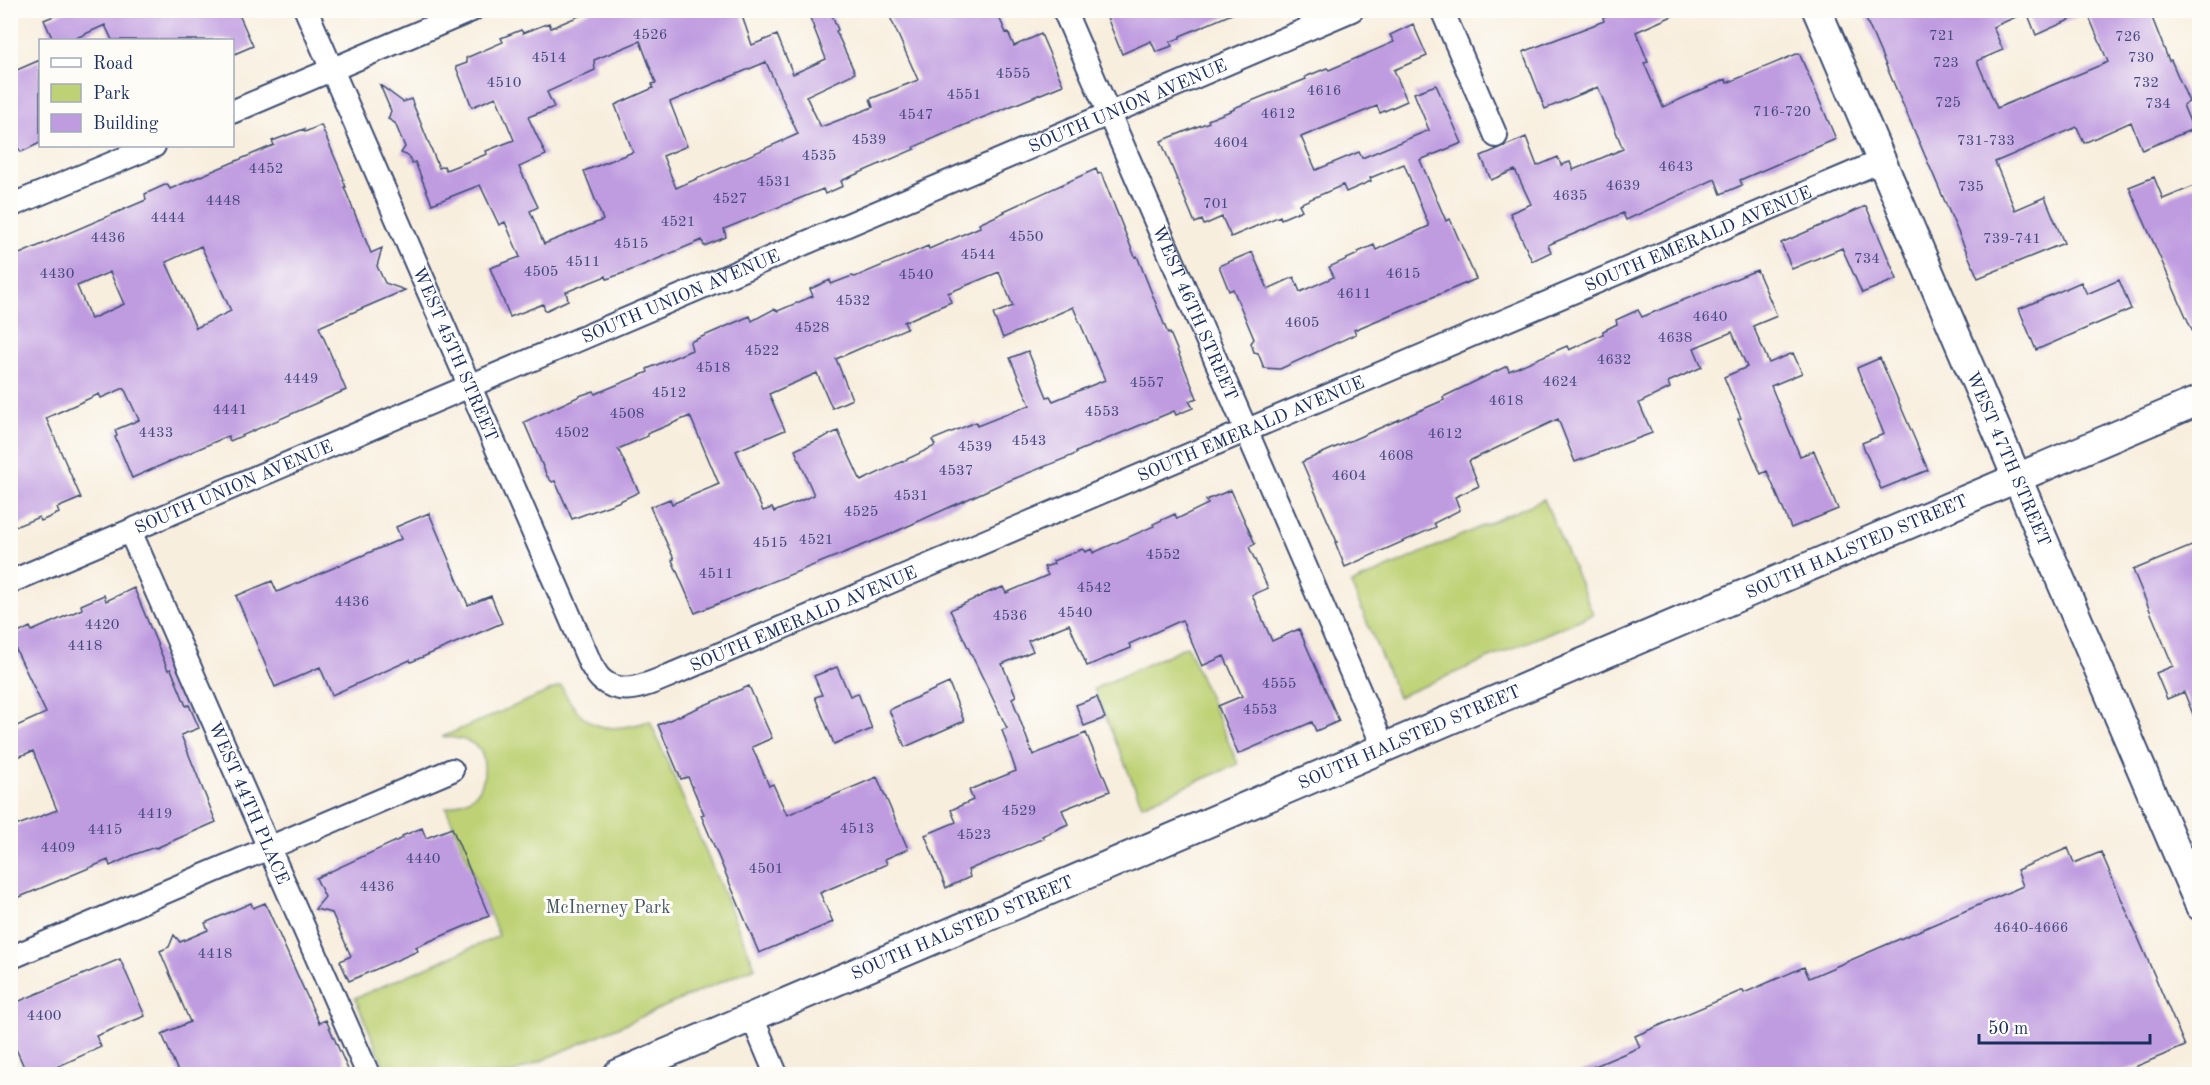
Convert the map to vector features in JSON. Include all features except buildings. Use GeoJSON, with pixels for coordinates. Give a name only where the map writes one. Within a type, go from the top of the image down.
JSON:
{"type":"FeatureCollection","features":[{"type":"Feature","properties":{"kind":"main road","name":"WEST 47TH STREET"},"geometry":{"type":"LineString","coordinates":[[1817,10],[2199,906]]}},
{"type":"Feature","properties":{"kind":"main road","name":"SOUTH HALSTED STREET"},"geometry":{"type":"LineString","coordinates":[[618,1074],[2199,400]]}},
{"type":"Feature","properties":{"kind":"street","name":"WEST 45TH STREET"},"geometry":{"type":"LineString","coordinates":[[306,10],[591,665],[602,680],[618,687]]}},
{"type":"Feature","properties":{"kind":"street"},"geometry":{"type":"LineString","coordinates":[[234,111],[472,10]]}},
{"type":"Feature","properties":{"kind":"street","name":"WEST 46TH STREET"},"geometry":{"type":"LineString","coordinates":[[1064,10],[1384,748]]}},
{"type":"Feature","properties":{"kind":"street","name":"SOUTH UNION AVENUE"},"geometry":{"type":"LineString","coordinates":[[10,582],[1352,10]]}},
{"type":"Feature","properties":{"kind":"street"},"geometry":{"type":"LineString","coordinates":[[1442,10],[1496,136]]}},
{"type":"Feature","properties":{"kind":"street"},"geometry":{"type":"LineString","coordinates":[[10,206],[152,147]]}},
{"type":"Feature","properties":{"kind":"street","name":"SOUTH EMERALD AVENUE"},"geometry":{"type":"LineString","coordinates":[[618,687],[633,689],[653,682],[1881,160]]}},
{"type":"Feature","properties":{"kind":"street","name":"WEST 44TH PLACE"},"geometry":{"type":"LineString","coordinates":[[130,531],[368,1074]]}},
{"type":"Feature","properties":{"kind":"street"},"geometry":{"type":"LineString","coordinates":[[10,958],[452,770]]}},
{"type":"Feature","properties":{"kind":"street"},"geometry":{"type":"LineString","coordinates":[[752,1017],[776,1074]]}},
{"type":"Feature","properties":{"kind":"green space"},"geometry":{"type":"Polygon","coordinates":[[[1544,499],[1593,614],[1398,697],[1351,584],[1544,499]]]}},
{"type":"Feature","properties":{"kind":"green space"},"geometry":{"type":"Polygon","coordinates":[[[1187,646],[1238,764],[1142,805],[1094,689],[1187,646]]]}},
{"type":"Feature","properties":{"kind":"green space","name":"McInerney Park"},"geometry":{"type":"Polygon","coordinates":[[[561,686],[578,712],[597,725],[620,728],[650,721],[755,967],[511,1074],[388,1074],[355,998],[499,936],[446,808],[468,799],[479,790],[484,773],[482,754],[471,743],[451,737],[442,737],[561,686]]]}}]}
